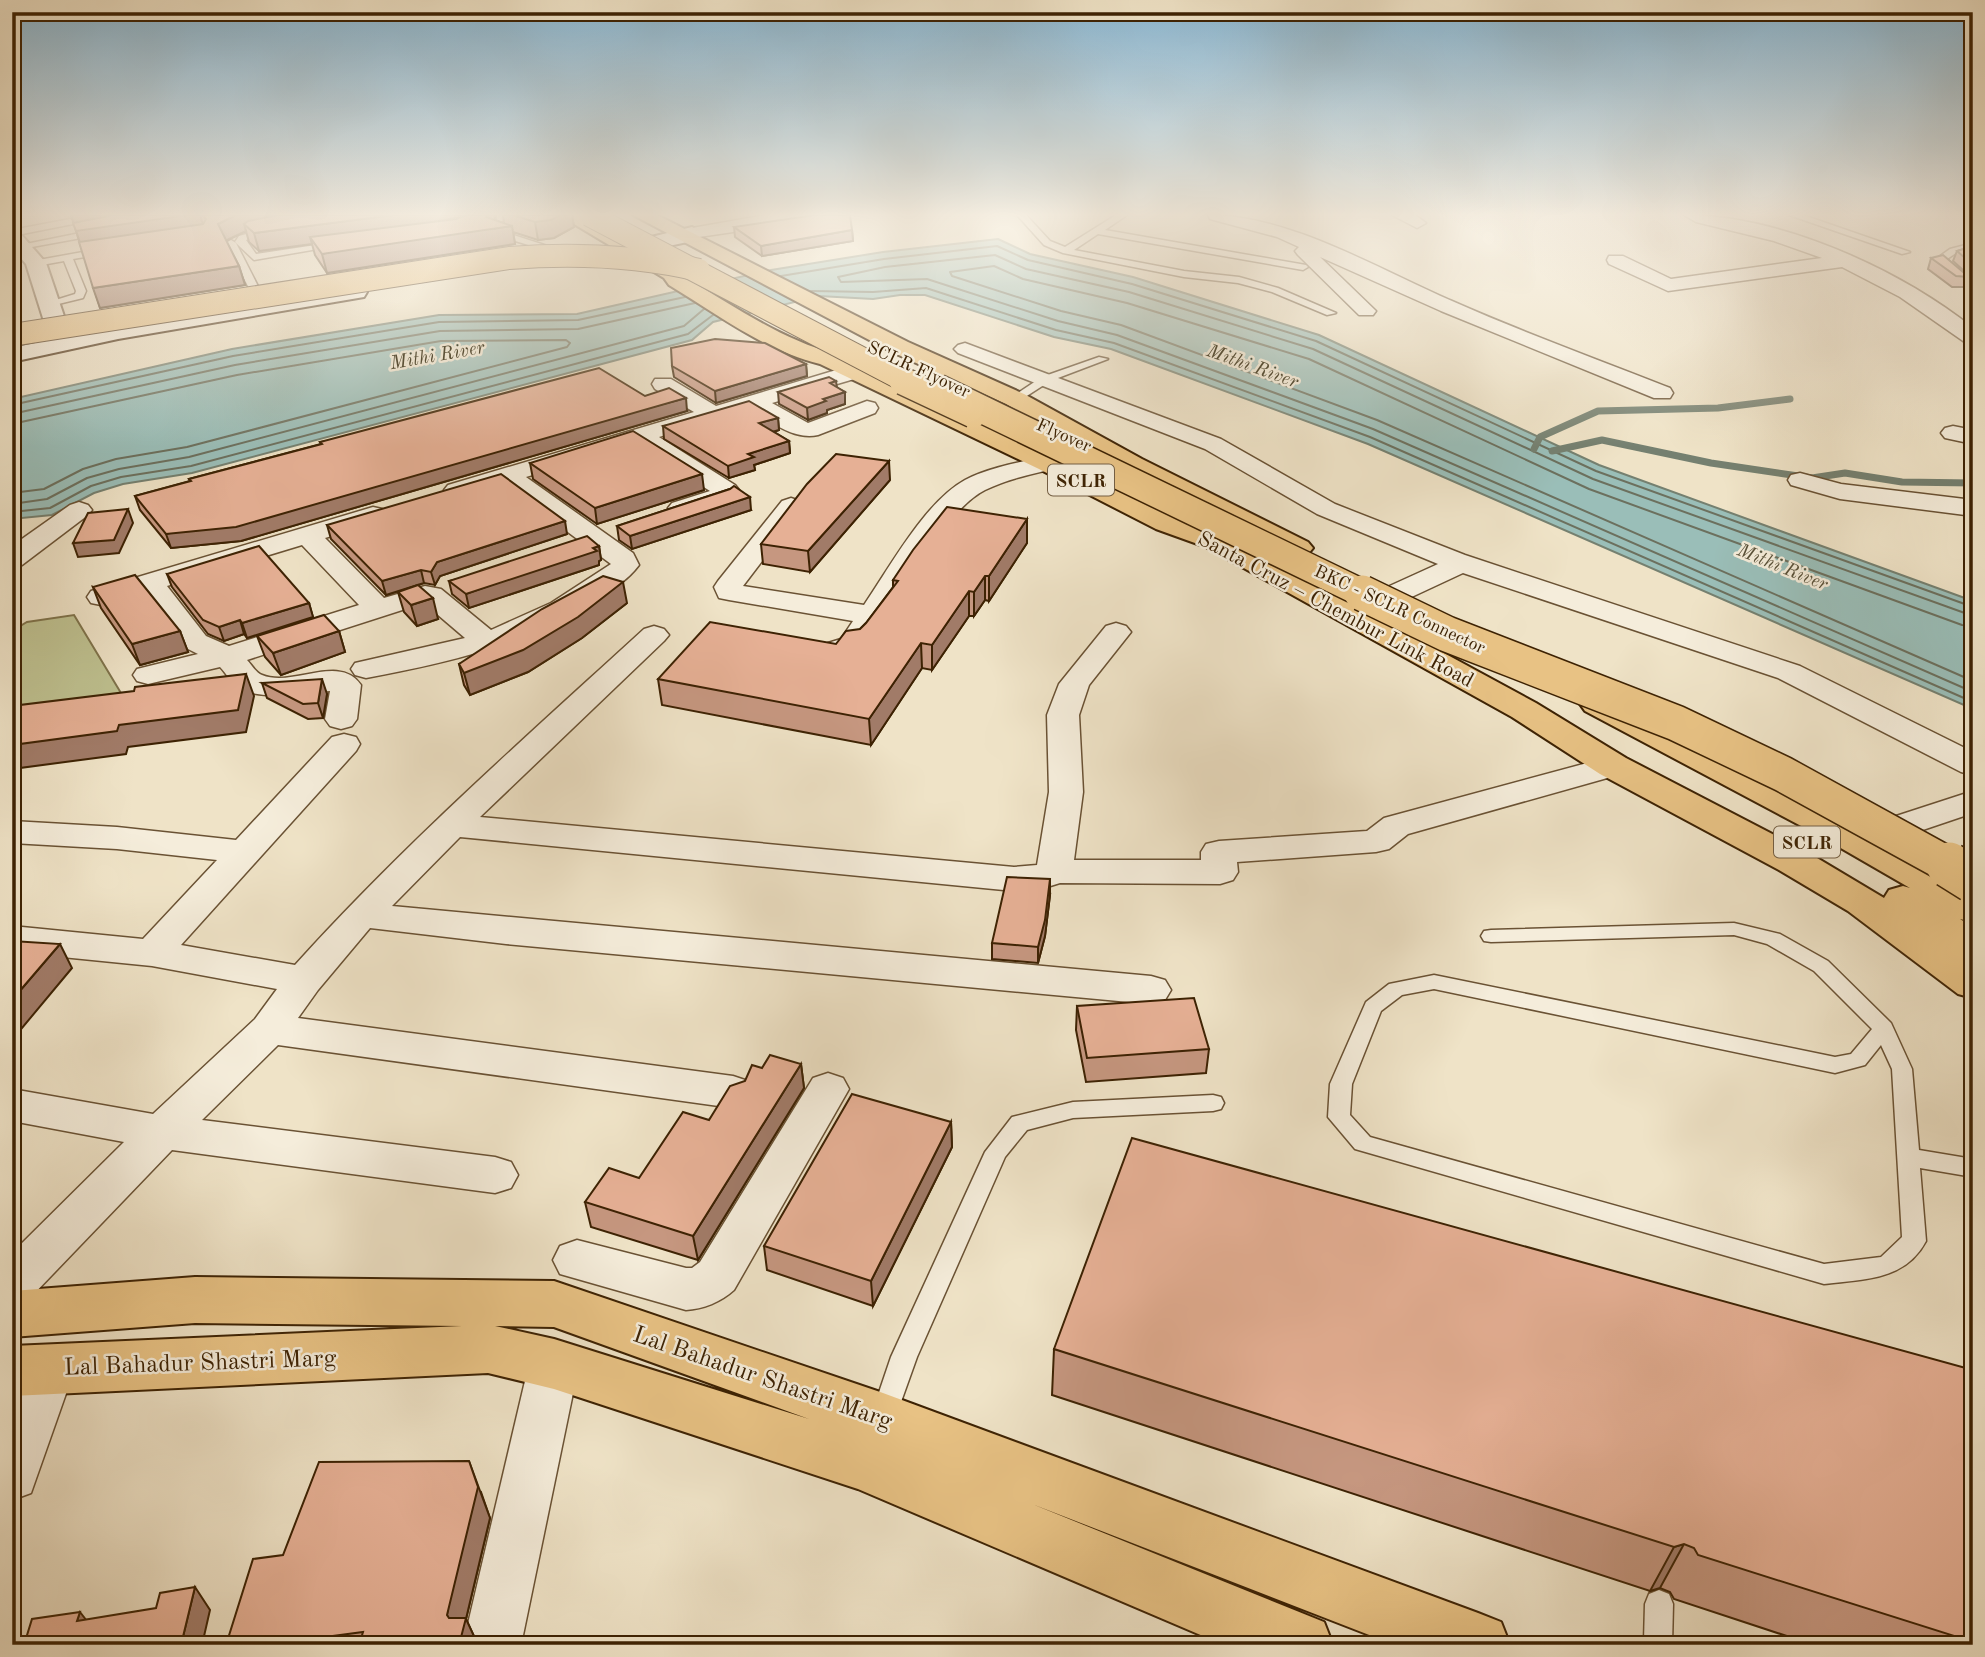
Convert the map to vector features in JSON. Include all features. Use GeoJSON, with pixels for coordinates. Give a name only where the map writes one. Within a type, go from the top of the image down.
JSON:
{"type":"FeatureCollection","features":[{"type":"Feature","properties":{"kind":"main road"},"geometry":{"type":"LineString","coordinates":[[46,292],[59,334]]}},
{"type":"Feature","properties":{"kind":"main road","name":"BKC - SCLR Connector"},"geometry":{"type":"LineString","coordinates":[[12,335],[288,292]]}},
{"type":"Feature","properties":{"kind":"main road"},"geometry":{"type":"LineString","coordinates":[[12,345],[59,334],[320,292]]}},
{"type":"Feature","properties":{"kind":"main road"},"geometry":{"type":"LineString","coordinates":[[12,355],[118,332],[333,292]]}},
{"type":"Feature","properties":{"kind":"main road","name":"Santa Cruz – Chembur Link Road"},"geometry":{"type":"LineString","coordinates":[[705,292],[816,358],[828,359],[1048,463],[1166,523],[1216,541],[1524,710],[1634,752],[1715,818],[1861,902],[1973,983]]}},
{"type":"Feature","properties":{"kind":"main road"},"geometry":{"type":"LineString","coordinates":[[733,292],[858,359],[995,406]]}},
{"type":"Feature","properties":{"kind":"main road","name":"BKC - SCLR Connector"},"geometry":{"type":"LineString","coordinates":[[750,292],[870,356],[1447,634],[1676,723],[1783,774],[1910,842],[1973,880]]}},
{"type":"Feature","properties":{"kind":"main road","name":"SCLR Flyover"},"geometry":{"type":"LineString","coordinates":[[765,292],[881,353],[995,406]]}},
{"type":"Feature","properties":{"kind":"main road","name":"Santa Cruz – Chembur Link Road"},"geometry":{"type":"LineString","coordinates":[[792,292],[889,341],[995,406],[1132,465],[1454,625],[1685,717],[1792,768],[1902,826],[1973,868]]}},
{"type":"Feature","properties":{"kind":"main road"},"geometry":{"type":"LineString","coordinates":[[828,359],[889,341]]}},
{"type":"Feature","properties":{"kind":"main road","name":"Flyover"},"geometry":{"type":"LineString","coordinates":[[995,406],[1216,541]]}},
{"type":"Feature","properties":{"kind":"main road","name":"SCLR"},"geometry":{"type":"LineString","coordinates":[[1454,625],[1634,752],[1816,847],[1888,889],[1973,948]]}},
{"type":"Feature","properties":{"kind":"main road","name":"SCLR"},"geometry":{"type":"LineString","coordinates":[[1634,752],[1843,831],[1918,873],[1973,909]]}},
{"type":"Feature","properties":{"kind":"main road","name":"Lal Bahadur Shastri Marg"},"geometry":{"type":"LineString","coordinates":[[12,1314],[195,1300],[554,1304],[603,1321],[875,1441],[1301,1645]]}},
{"type":"Feature","properties":{"kind":"main road","name":"Lal Bahadur Shastri Marg"},"geometry":{"type":"LineString","coordinates":[[31,1370],[488,1349],[875,1441],[1478,1645]]}},
{"type":"Feature","properties":{"kind":"street"},"geometry":{"type":"LineString","coordinates":[[1347,292],[1366,311]]}},
{"type":"Feature","properties":{"kind":"street"},"geometry":{"type":"LineString","coordinates":[[1417,292],[1662,393]]}},
{"type":"Feature","properties":{"kind":"street"},"geometry":{"type":"LineString","coordinates":[[1903,292],[1946,319],[1973,340]]}},
{"type":"Feature","properties":{"kind":"street"},"geometry":{"type":"LineString","coordinates":[[965,349],[1213,444],[1326,509],[1462,563],[1789,672],[1973,765]]}},
{"type":"Feature","properties":{"kind":"street"},"geometry":{"type":"LineString","coordinates":[[440,495],[853,372]]}},
{"type":"Feature","properties":{"kind":"street"},"geometry":{"type":"LineString","coordinates":[[663,384],[714,414]]}},
{"type":"Feature","properties":{"kind":"street"},"geometry":{"type":"LineString","coordinates":[[753,402],[801,429],[810,430],[867,408]]}},
{"type":"Feature","properties":{"kind":"street"},"geometry":{"type":"LineString","coordinates":[[639,436],[726,491],[722,495],[656,516]]}},
{"type":"Feature","properties":{"kind":"street"},"geometry":{"type":"LineString","coordinates":[[810,649],[836,650],[852,645],[943,510],[973,486],[1048,463]]}},
{"type":"Feature","properties":{"kind":"street"},"geometry":{"type":"LineString","coordinates":[[366,669],[433,657],[488,642],[563,610],[625,565],[623,559],[507,475]]}},
{"type":"Feature","properties":{"kind":"street"},"geometry":{"type":"LineString","coordinates":[[1800,480],[1840,491],[1973,508]]}},
{"type":"Feature","properties":{"kind":"street"},"geometry":{"type":"LineString","coordinates":[[799,496],[728,587],[729,592],[872,615]]}},
{"type":"Feature","properties":{"kind":"street"},"geometry":{"type":"LineString","coordinates":[[102,597],[400,507]]}},
{"type":"Feature","properties":{"kind":"street"},"geometry":{"type":"LineString","coordinates":[[12,559],[79,510]]}},
{"type":"Feature","properties":{"kind":"street"},"geometry":{"type":"LineString","coordinates":[[12,527],[57,526]]}},
{"type":"Feature","properties":{"kind":"street"},"geometry":{"type":"LineString","coordinates":[[307,535],[377,607]]}},
{"type":"Feature","properties":{"kind":"street"},"geometry":{"type":"LineString","coordinates":[[1393,595],[1462,563]]}},
{"type":"Feature","properties":{"kind":"street"},"geometry":{"type":"LineString","coordinates":[[150,582],[196,642],[227,656],[250,682],[276,687],[342,680],[345,685],[342,732],[243,852],[152,953]]}},
{"type":"Feature","properties":{"kind":"street"},"geometry":{"type":"LineString","coordinates":[[148,675],[227,656],[417,595],[431,595],[488,642]]}},
{"type":"Feature","properties":{"kind":"street"},"geometry":{"type":"LineString","coordinates":[[1054,871],[1066,792],[1063,715],[1074,684],[1116,632]]}},
{"type":"Feature","properties":{"kind":"street"},"geometry":{"type":"LineString","coordinates":[[12,1285],[162,1132],[270,1029],[304,980],[361,915],[451,825],[654,635]]}},
{"type":"Feature","properties":{"kind":"street"},"geometry":{"type":"LineString","coordinates":[[451,825],[1014,878],[1044,876],[1054,871],[1220,872],[1219,852],[1376,841],[1396,825],[1634,752]]}},
{"type":"Feature","properties":{"kind":"street"},"geometry":{"type":"LineString","coordinates":[[1902,826],[1973,801]]}},
{"type":"Feature","properties":{"kind":"street"},"geometry":{"type":"LineString","coordinates":[[12,832],[117,838],[243,852]]}},
{"type":"Feature","properties":{"kind":"street"},"geometry":{"type":"LineString","coordinates":[[361,915],[506,932],[1151,990]]}},
{"type":"Feature","properties":{"kind":"street"},"geometry":{"type":"LineString","coordinates":[[12,939],[152,953],[304,980]]}},
{"type":"Feature","properties":{"kind":"street"},"geometry":{"type":"LineString","coordinates":[[270,1029],[733,1092]]}},
{"type":"Feature","properties":{"kind":"street"},"geometry":{"type":"LineString","coordinates":[[577,1260],[698,1289],[717,1276],[828,1089]]}},
{"type":"Feature","properties":{"kind":"street"},"geometry":{"type":"LineString","coordinates":[[12,1105],[162,1132],[495,1175]]}},
{"type":"Feature","properties":{"kind":"street"},"geometry":{"type":"LineString","coordinates":[[603,1321],[646,1278]]}},
{"type":"Feature","properties":{"kind":"street"},"geometry":{"type":"LineString","coordinates":[[492,1645],[554,1364]]}},
{"type":"Feature","properties":{"kind":"street"},"geometry":{"type":"LineString","coordinates":[[12,1474],[31,1370]]}},
{"type":"Feature","properties":{"kind":"lane"},"geometry":{"type":"LineString","coordinates":[[50,305],[80,296],[81,292]]}},
{"type":"Feature","properties":{"kind":"lane"},"geometry":{"type":"LineString","coordinates":[[256,292],[260,300]]}},
{"type":"Feature","properties":{"kind":"lane"},"geometry":{"type":"LineString","coordinates":[[1281,292],[1331,313]]}},
{"type":"Feature","properties":{"kind":"lane"},"geometry":{"type":"LineString","coordinates":[[995,406],[1046,379],[1103,359]]}},
{"type":"Feature","properties":{"kind":"lane"},"geometry":{"type":"LineString","coordinates":[[1491,936],[1734,929],[1773,939],[1821,966],[1884,1028],[1902,1069],[1914,1241],[1887,1266],[1824,1274],[1363,1143],[1339,1117],[1341,1084],[1373,1007],[1395,989],[1434,982],[1835,1065],[1858,1060],[1884,1028]]}},
{"type":"Feature","properties":{"kind":"lane"},"geometry":{"type":"LineString","coordinates":[[875,1441],[904,1357],[996,1152],[1020,1123],[1073,1110],[1213,1103]]}},
{"type":"Feature","properties":{"kind":"lane"},"geometry":{"type":"LineString","coordinates":[[1908,1157],[1973,1168]]}},
{"type":"Feature","properties":{"kind":"lane"},"geometry":{"type":"LineString","coordinates":[[1659,1604],[1659,1641]]}},
{"type":"Feature","properties":{"kind":"green space"},"geometry":{"type":"Polygon","coordinates":[[[74,615],[127,703],[12,726],[12,631],[27,622],[74,615]]]}},
{"type":"Feature","properties":{"kind":"water","name":"Mithi River"},"geometry":{"type":"Polygon","coordinates":[[[673,292],[1182,292],[1319,335],[1599,465],[1973,601],[1973,709],[1368,444],[1111,349],[1054,337],[925,295],[873,299],[819,296],[713,322],[692,340],[192,473],[123,484],[94,493],[52,515],[12,519],[12,399],[232,349],[439,315],[577,314],[673,292]]]}},
{"type":"Feature","properties":{"kind":"building"},"geometry":{"type":"Polygon","coordinates":[[[715,339],[765,343],[806,364],[715,391],[672,366],[671,348],[715,339]]]}},
{"type":"Feature","properties":{"kind":"building"},"geometry":{"type":"Polygon","coordinates":[[[599,368],[645,396],[669,388],[686,398],[236,527],[166,534],[135,496],[322,444],[320,442],[599,368]]]}},
{"type":"Feature","properties":{"kind":"building"},"geometry":{"type":"Polygon","coordinates":[[[829,377],[836,381],[830,383],[845,392],[807,408],[778,392],[829,377]]]}},
{"type":"Feature","properties":{"kind":"building"},"geometry":{"type":"Polygon","coordinates":[[[749,401],[778,418],[759,423],[789,441],[748,454],[754,457],[728,466],[663,426],[749,401]]]}},
{"type":"Feature","properties":{"kind":"building"},"geometry":{"type":"Polygon","coordinates":[[[633,431],[702,474],[595,508],[530,463],[633,431]]]}},
{"type":"Feature","properties":{"kind":"building"},"geometry":{"type":"Polygon","coordinates":[[[836,454],[889,461],[808,551],[761,544],[807,484],[836,454]]]}},
{"type":"Feature","properties":{"kind":"building"},"geometry":{"type":"Polygon","coordinates":[[[501,474],[565,521],[437,562],[431,572],[421,570],[382,581],[327,525],[501,474]]]}},
{"type":"Feature","properties":{"kind":"building"},"geometry":{"type":"Polygon","coordinates":[[[734,486],[750,497],[630,536],[617,526],[730,489],[734,486]]]}},
{"type":"Feature","properties":{"kind":"building"},"geometry":{"type":"Polygon","coordinates":[[[947,507],[1027,519],[989,576],[985,576],[974,592],[969,591],[932,645],[921,643],[869,719],[658,679],[710,622],[836,644],[846,631],[860,629],[866,623],[898,581],[893,580],[913,550],[947,507]]]}},
{"type":"Feature","properties":{"kind":"building"},"geometry":{"type":"Polygon","coordinates":[[[128,509],[114,540],[73,543],[88,513],[128,509]]]}},
{"type":"Feature","properties":{"kind":"building"},"geometry":{"type":"Polygon","coordinates":[[[587,536],[599,546],[593,548],[597,551],[466,594],[449,581],[587,536]]]}},
{"type":"Feature","properties":{"kind":"building"},"geometry":{"type":"Polygon","coordinates":[[[259,546],[309,603],[219,627],[203,620],[167,574],[259,546]]]}},
{"type":"Feature","properties":{"kind":"building"},"geometry":{"type":"Polygon","coordinates":[[[135,575],[180,631],[132,644],[93,587],[135,575]]]}},
{"type":"Feature","properties":{"kind":"building"},"geometry":{"type":"Polygon","coordinates":[[[603,576],[623,582],[578,617],[523,650],[464,673],[459,664],[542,609],[603,576]]]}},
{"type":"Feature","properties":{"kind":"building"},"geometry":{"type":"Polygon","coordinates":[[[418,585],[433,598],[411,605],[398,592],[418,585]]]}},
{"type":"Feature","properties":{"kind":"building"},"geometry":{"type":"Polygon","coordinates":[[[324,615],[339,631],[273,653],[257,636],[324,615]]]}},
{"type":"Feature","properties":{"kind":"building"},"geometry":{"type":"Polygon","coordinates":[[[246,674],[238,710],[119,725],[117,731],[12,745],[12,706],[134,691],[135,687],[246,674]]]}},
{"type":"Feature","properties":{"kind":"building"},"geometry":{"type":"Polygon","coordinates":[[[322,679],[318,703],[303,704],[262,683],[322,679]]]}},
{"type":"Feature","properties":{"kind":"building"},"geometry":{"type":"Polygon","coordinates":[[[1007,877],[1050,879],[1045,920],[1038,947],[992,943],[1007,877]]]}},
{"type":"Feature","properties":{"kind":"building"},"geometry":{"type":"Polygon","coordinates":[[[12,941],[60,944],[12,1000],[12,941]]]}},
{"type":"Feature","properties":{"kind":"building"},"geometry":{"type":"Polygon","coordinates":[[[1194,998],[1209,1049],[1087,1058],[1077,1006],[1194,998]]]}},
{"type":"Feature","properties":{"kind":"building"},"geometry":{"type":"Polygon","coordinates":[[[770,1055],[801,1064],[693,1236],[585,1202],[609,1168],[639,1178],[683,1112],[709,1120],[730,1086],[745,1081],[752,1065],[762,1068],[770,1055]]]}},
{"type":"Feature","properties":{"kind":"building"},"geometry":{"type":"Polygon","coordinates":[[[852,1094],[951,1122],[871,1281],[764,1246],[852,1094]]]}},
{"type":"Feature","properties":{"kind":"building"},"geometry":{"type":"Polygon","coordinates":[[[1132,1138],[1973,1370],[1973,1642],[1698,1555],[1694,1548],[1684,1544],[1674,1547],[1054,1349],[1132,1138]]]}},
{"type":"Feature","properties":{"kind":"building"},"geometry":{"type":"Polygon","coordinates":[[[469,1461],[478,1487],[447,1615],[449,1618],[466,1618],[459,1645],[359,1645],[363,1632],[265,1645],[226,1645],[253,1559],[283,1555],[319,1462],[469,1461]]]}},
{"type":"Feature","properties":{"kind":"building"},"geometry":{"type":"Polygon","coordinates":[[[195,1587],[181,1645],[24,1645],[32,1619],[80,1612],[77,1621],[156,1608],[160,1593],[195,1587]]]}},
{"type":"Feature","properties":{"kind":"waterway"},"geometry":{"type":"LineString","coordinates":[[1534,449],[1540,437],[1598,411],[1718,408],[1790,399]]}},
{"type":"Feature","properties":{"kind":"waterway"},"geometry":{"type":"LineString","coordinates":[[1552,451],[1602,440],[1711,463],[1812,478],[1845,473],[1902,482],[1973,483]]}}]}
